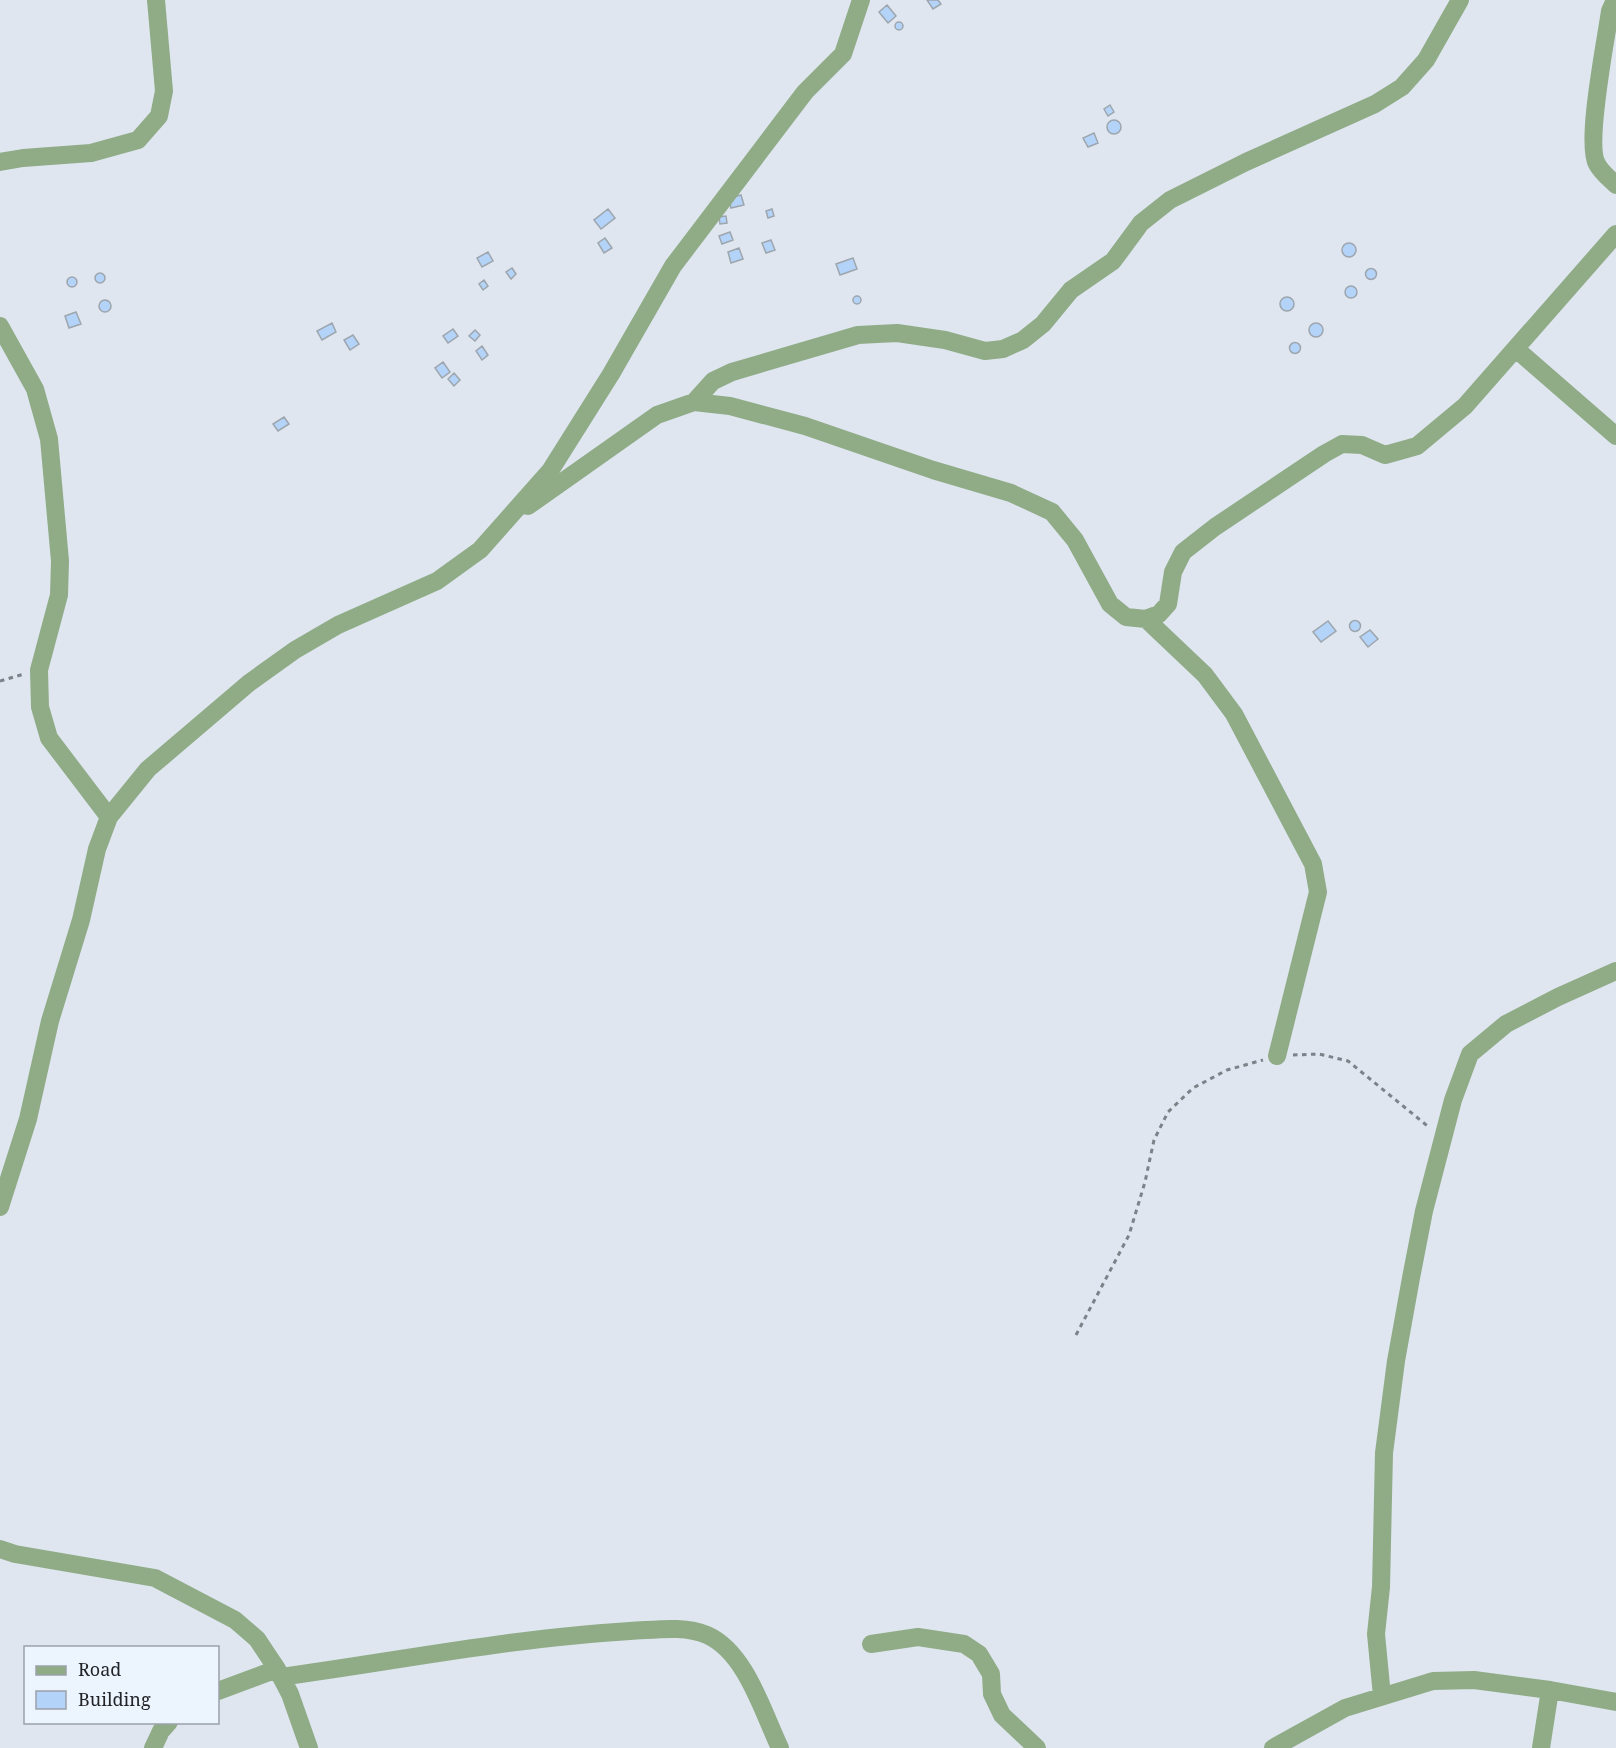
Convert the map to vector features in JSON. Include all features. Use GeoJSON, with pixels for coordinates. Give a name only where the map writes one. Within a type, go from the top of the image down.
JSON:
{"type":"FeatureCollection","features":[{"type":"Feature","properties":{"kind":"street"},"geometry":{"type":"LineString","coordinates":[[0,162],[91,153],[138,140],[159,117],[164,91],[156,0]]}},
{"type":"Feature","properties":{"kind":"street"},"geometry":{"type":"LineString","coordinates":[[0,1208],[28,1119],[50,1021],[81,920],[97,849],[109,817],[148,769],[249,683],[295,650],[338,625],[437,581],[480,550],[505,523],[550,471],[611,374],[673,266],[798,102],[843,54],[861,0]]}},
{"type":"Feature","properties":{"kind":"street"},"geometry":{"type":"LineString","coordinates":[[694,402],[713,381],[732,372],[858,335],[897,333],[945,340],[985,351],[1003,349],[1023,340],[1042,324],[1071,290],[1113,261],[1141,223],[1170,200],[1246,162],[1375,104],[1402,87],[1426,60],[1460,0]]}},
{"type":"Feature","properties":{"kind":"street"},"geometry":{"type":"LineString","coordinates":[[1615,0],[1611,11],[1594,116],[1592,147],[1596,164],[1616,185]]}},
{"type":"Feature","properties":{"kind":"street"},"geometry":{"type":"LineString","coordinates":[[505,523],[657,415],[694,402],[730,406],[805,426],[933,470],[1011,493],[1052,512],[1075,540],[1110,604],[1126,617],[1146,619],[1159,614],[1168,604],[1173,572],[1183,552],[1215,527],[1324,454],[1342,444],[1362,445],[1385,455],[1417,446],[1465,406],[1616,234]]}},
{"type":"Feature","properties":{"kind":"street"},"geometry":{"type":"LineString","coordinates":[[0,326],[35,388],[49,439],[60,572],[59,595],[39,670],[40,707],[49,738],[109,817]]}},
{"type":"Feature","properties":{"kind":"street"},"geometry":{"type":"LineString","coordinates":[[1515,349],[1616,436]]}},
{"type":"Feature","properties":{"kind":"street"},"geometry":{"type":"LineString","coordinates":[[1146,619],[1205,675],[1234,714],[1313,864],[1318,892],[1277,1056]]}},
{"type":"Feature","properties":{"kind":"street"},"geometry":{"type":"LineString","coordinates":[[1382,1696],[1376,1634],[1381,1587],[1384,1454],[1396,1361],[1424,1211],[1453,1100],[1470,1054],[1506,1024],[1616,971]]}},
{"type":"Feature","properties":{"kind":"street"},"geometry":{"type":"LineString","coordinates":[[0,1549],[15,1554],[155,1578],[235,1620],[257,1639],[279,1673],[290,1694],[309,1748]]}},
{"type":"Feature","properties":{"kind":"street"},"geometry":{"type":"LineString","coordinates":[[219,1691],[279,1673],[602,1633],[679,1629],[708,1635],[732,1653],[749,1680],[780,1748]]}},
{"type":"Feature","properties":{"kind":"street"},"geometry":{"type":"LineString","coordinates":[[871,1644],[918,1637],[964,1644],[979,1654],[991,1674],[992,1694],[1002,1715],[1037,1748]]}},
{"type":"Feature","properties":{"kind":"street"},"geometry":{"type":"LineString","coordinates":[[1274,1748],[1345,1708],[1433,1681],[1474,1680],[1616,1702]]}},
{"type":"Feature","properties":{"kind":"street"},"geometry":{"type":"LineString","coordinates":[[1541,1748],[1550,1690]]}},
{"type":"Feature","properties":{"kind":"street"},"geometry":{"type":"LineString","coordinates":[[153,1748],[166,1724]]}},
{"type":"Feature","properties":{"kind":"path"},"geometry":{"type":"LineString","coordinates":[[0,681],[39,670]]}},
{"type":"Feature","properties":{"kind":"path"},"geometry":{"type":"LineString","coordinates":[[1076,1335],[1129,1235],[1145,1182],[1154,1140],[1168,1112],[1193,1088],[1227,1070],[1277,1056],[1318,1054],[1348,1061],[1443,1138]]}},
{"type":"Feature","properties":{"kind":"building"},"geometry":{"type":"Polygon","coordinates":[[[927,0],[938,0],[941,4],[933,9],[927,0]]]}},
{"type":"Feature","properties":{"kind":"building"},"geometry":{"type":"Polygon","coordinates":[[[887,5],[896,16],[888,23],[879,12],[887,5]]]}},
{"type":"Feature","properties":{"kind":"building"},"geometry":{"type":"Polygon","coordinates":[[[899,22],[903,26],[899,30],[895,26],[899,22]]]}},
{"type":"Feature","properties":{"kind":"building"},"geometry":{"type":"Polygon","coordinates":[[[1110,105],[1114,112],[1108,116],[1104,109],[1110,105]]]}},
{"type":"Feature","properties":{"kind":"building"},"geometry":{"type":"Polygon","coordinates":[[[1114,120],[1119,122],[1121,127],[1119,132],[1114,134],[1109,132],[1107,127],[1109,122],[1114,120]]]}},
{"type":"Feature","properties":{"kind":"building"},"geometry":{"type":"Polygon","coordinates":[[[1094,133],[1098,143],[1088,147],[1083,138],[1094,133]]]}},
{"type":"Feature","properties":{"kind":"building"},"geometry":{"type":"Polygon","coordinates":[[[741,195],[744,205],[731,208],[729,198],[741,195]]]}},
{"type":"Feature","properties":{"kind":"building"},"geometry":{"type":"Polygon","coordinates":[[[608,209],[615,218],[601,229],[594,220],[608,209]]]}},
{"type":"Feature","properties":{"kind":"building"},"geometry":{"type":"Polygon","coordinates":[[[772,209],[774,216],[768,218],[766,211],[772,209]]]}},
{"type":"Feature","properties":{"kind":"building"},"geometry":{"type":"Polygon","coordinates":[[[726,216],[727,223],[720,224],[719,217],[726,216]]]}},
{"type":"Feature","properties":{"kind":"building"},"geometry":{"type":"Polygon","coordinates":[[[730,232],[733,240],[722,244],[719,236],[730,232]]]}},
{"type":"Feature","properties":{"kind":"building"},"geometry":{"type":"Polygon","coordinates":[[[605,238],[612,248],[604,253],[598,243],[605,238]]]}},
{"type":"Feature","properties":{"kind":"building"},"geometry":{"type":"Polygon","coordinates":[[[771,240],[775,250],[766,253],[762,243],[771,240]]]}},
{"type":"Feature","properties":{"kind":"building"},"geometry":{"type":"Polygon","coordinates":[[[1349,243],[1354,245],[1356,250],[1354,255],[1349,257],[1344,255],[1342,250],[1344,245],[1349,243]]]}},
{"type":"Feature","properties":{"kind":"building"},"geometry":{"type":"Polygon","coordinates":[[[739,248],[743,259],[731,263],[728,252],[739,248]]]}},
{"type":"Feature","properties":{"kind":"building"},"geometry":{"type":"Polygon","coordinates":[[[488,252],[493,261],[482,267],[477,258],[488,252]]]}},
{"type":"Feature","properties":{"kind":"building"},"geometry":{"type":"Polygon","coordinates":[[[853,258],[857,269],[840,275],[836,264],[853,258]]]}},
{"type":"Feature","properties":{"kind":"building"},"geometry":{"type":"Polygon","coordinates":[[[512,268],[516,274],[511,279],[506,272],[512,268]]]}},
{"type":"Feature","properties":{"kind":"building"},"geometry":{"type":"Polygon","coordinates":[[[1371,269],[1375,270],[1375,278],[1371,279],[1367,278],[1366,274],[1367,270],[1371,269]]]}},
{"type":"Feature","properties":{"kind":"building"},"geometry":{"type":"Polygon","coordinates":[[[100,273],[104,274],[104,282],[100,283],[96,282],[95,278],[96,274],[100,273]]]}},
{"type":"Feature","properties":{"kind":"building"},"geometry":{"type":"Polygon","coordinates":[[[72,277],[76,278],[76,286],[72,287],[68,286],[67,282],[68,278],[72,277]]]}},
{"type":"Feature","properties":{"kind":"building"},"geometry":{"type":"Polygon","coordinates":[[[484,280],[488,286],[483,290],[479,284],[484,280]]]}},
{"type":"Feature","properties":{"kind":"building"},"geometry":{"type":"Polygon","coordinates":[[[1353,286],[1357,292],[1353,298],[1349,298],[1345,290],[1353,286]]]}},
{"type":"Feature","properties":{"kind":"building"},"geometry":{"type":"Polygon","coordinates":[[[857,296],[861,300],[857,304],[853,300],[857,296]]]}},
{"type":"Feature","properties":{"kind":"building"},"geometry":{"type":"Polygon","coordinates":[[[1287,297],[1292,299],[1294,304],[1292,309],[1287,311],[1282,309],[1280,304],[1282,299],[1287,297]]]}},
{"type":"Feature","properties":{"kind":"building"},"geometry":{"type":"Polygon","coordinates":[[[107,300],[111,306],[107,312],[103,312],[99,304],[107,300]]]}},
{"type":"Feature","properties":{"kind":"building"},"geometry":{"type":"Polygon","coordinates":[[[76,312],[81,324],[69,328],[65,316],[76,312]]]}},
{"type":"Feature","properties":{"kind":"building"},"geometry":{"type":"Polygon","coordinates":[[[332,323],[336,332],[322,340],[317,331],[332,323]]]}},
{"type":"Feature","properties":{"kind":"building"},"geometry":{"type":"Polygon","coordinates":[[[1316,323],[1321,325],[1323,330],[1321,335],[1316,337],[1311,335],[1309,330],[1311,325],[1316,323]]]}},
{"type":"Feature","properties":{"kind":"building"},"geometry":{"type":"Polygon","coordinates":[[[453,329],[458,336],[448,343],[443,336],[453,329]]]}},
{"type":"Feature","properties":{"kind":"building"},"geometry":{"type":"Polygon","coordinates":[[[475,330],[480,335],[475,341],[469,336],[475,330]]]}},
{"type":"Feature","properties":{"kind":"building"},"geometry":{"type":"Polygon","coordinates":[[[353,335],[359,344],[350,350],[344,340],[353,335]]]}},
{"type":"Feature","properties":{"kind":"building"},"geometry":{"type":"Polygon","coordinates":[[[1295,342],[1301,348],[1295,354],[1289,348],[1295,342]]]}},
{"type":"Feature","properties":{"kind":"building"},"geometry":{"type":"Polygon","coordinates":[[[482,346],[488,355],[482,360],[476,351],[482,346]]]}},
{"type":"Feature","properties":{"kind":"building"},"geometry":{"type":"Polygon","coordinates":[[[443,362],[450,372],[442,378],[435,368],[443,362]]]}},
{"type":"Feature","properties":{"kind":"building"},"geometry":{"type":"Polygon","coordinates":[[[454,373],[460,380],[454,386],[448,379],[454,373]]]}},
{"type":"Feature","properties":{"kind":"building"},"geometry":{"type":"Polygon","coordinates":[[[284,417],[289,424],[278,431],[273,424],[284,417]]]}},
{"type":"Feature","properties":{"kind":"building"},"geometry":{"type":"Polygon","coordinates":[[[1328,621],[1336,631],[1321,642],[1313,632],[1328,621]]]}},
{"type":"Feature","properties":{"kind":"building"},"geometry":{"type":"Polygon","coordinates":[[[1355,621],[1359,622],[1359,630],[1355,631],[1351,630],[1350,626],[1351,622],[1355,621]]]}},
{"type":"Feature","properties":{"kind":"building"},"geometry":{"type":"Polygon","coordinates":[[[1370,630],[1378,639],[1368,647],[1360,637],[1370,630]]]}}]}
